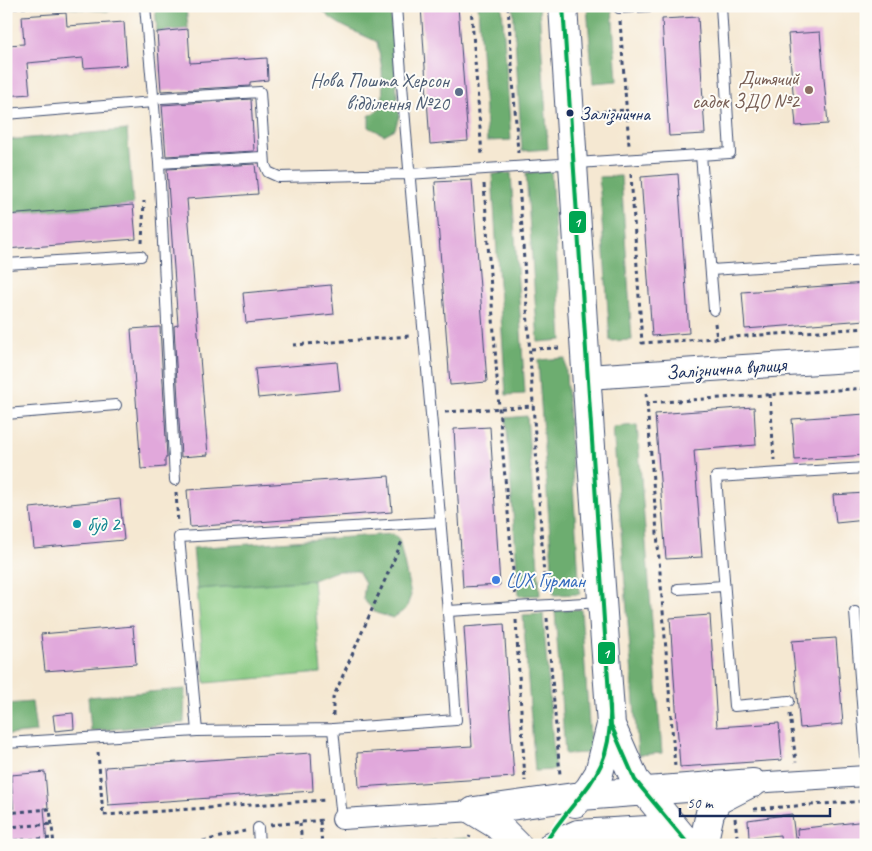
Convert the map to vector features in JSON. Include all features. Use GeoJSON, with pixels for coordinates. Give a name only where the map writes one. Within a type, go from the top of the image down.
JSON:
{"type":"FeatureCollection","features":[{"type":"Feature","properties":{"kind":"main road"},"geometry":{"type":"LineString","coordinates":[[563,6],[584,347],[612,725],[630,772],[643,790],[690,842]]}},
{"type":"Feature","properties":{"kind":"main road"},"geometry":{"type":"LineString","coordinates":[[544,845],[552,829],[599,773],[612,725]]}},
{"type":"Feature","properties":{"kind":"main road"},"geometry":{"type":"LineString","coordinates":[[473,822],[581,796],[753,783]]}},
{"type":"Feature","properties":{"kind":"main road"},"geometry":{"type":"LineString","coordinates":[[690,842],[718,800],[753,783]]}},
{"type":"Feature","properties":{"kind":"main road"},"geometry":{"type":"LineString","coordinates":[[473,822],[497,825],[517,845]]}},
{"type":"Feature","properties":{"kind":"main road"},"geometry":{"type":"LineString","coordinates":[[553,845],[578,834],[648,830],[690,842]]}},
{"type":"Feature","properties":{"kind":"street","name":"Залізнична вулиця"},"geometry":{"type":"LineString","coordinates":[[587,377],[866,359]]}},
{"type":"Feature","properties":{"kind":"street"},"geometry":{"type":"LineString","coordinates":[[753,783],[866,776]]}},
{"type":"Feature","properties":{"kind":"street"},"geometry":{"type":"LineString","coordinates":[[342,819],[473,822]]}},
{"type":"Feature","properties":{"kind":"lane"},"geometry":{"type":"LineString","coordinates":[[145,6],[157,100],[175,480]]}},
{"type":"Feature","properties":{"kind":"lane"},"geometry":{"type":"LineString","coordinates":[[6,743],[197,731],[333,729],[456,720],[448,610],[408,174],[396,6]]}},
{"type":"Feature","properties":{"kind":"lane"},"geometry":{"type":"LineString","coordinates":[[619,8],[651,6]]}},
{"type":"Feature","properties":{"kind":"lane"},"geometry":{"type":"LineString","coordinates":[[6,114],[260,92],[263,157],[268,172],[279,177],[408,174],[482,167],[730,153],[721,6]]}},
{"type":"Feature","properties":{"kind":"lane"},"geometry":{"type":"LineString","coordinates":[[701,155],[714,310]]}},
{"type":"Feature","properties":{"kind":"lane"},"geometry":{"type":"LineString","coordinates":[[159,163],[263,157]]}},
{"type":"Feature","properties":{"kind":"lane"},"geometry":{"type":"LineString","coordinates":[[6,264],[141,256]]}},
{"type":"Feature","properties":{"kind":"lane"},"geometry":{"type":"LineString","coordinates":[[711,270],[866,260]]}},
{"type":"Feature","properties":{"kind":"lane"},"geometry":{"type":"LineString","coordinates":[[6,414],[116,404]]}},
{"type":"Feature","properties":{"kind":"lane"},"geometry":{"type":"LineString","coordinates":[[789,701],[734,706],[723,586],[716,477],[866,468]]}},
{"type":"Feature","properties":{"kind":"lane"},"geometry":{"type":"LineString","coordinates":[[197,731],[179,537],[440,522]]}},
{"type":"Feature","properties":{"kind":"lane"},"geometry":{"type":"LineString","coordinates":[[678,589],[723,586]]}},
{"type":"Feature","properties":{"kind":"lane"},"geometry":{"type":"LineString","coordinates":[[448,610],[603,602]]}},
{"type":"Feature","properties":{"kind":"lane"},"geometry":{"type":"LineString","coordinates":[[854,612],[866,755]]}},
{"type":"Feature","properties":{"kind":"lane"},"geometry":{"type":"LineString","coordinates":[[333,729],[342,819]]}},
{"type":"Feature","properties":{"kind":"lane"},"geometry":{"type":"LineString","coordinates":[[258,828],[259,845]]}},
{"type":"Feature","properties":{"kind":"path"},"geometry":{"type":"LineString","coordinates":[[6,9],[39,6]]}},
{"type":"Feature","properties":{"kind":"path"},"geometry":{"type":"LineString","coordinates":[[471,6],[499,408]]}},
{"type":"Feature","properties":{"kind":"path"},"geometry":{"type":"LineString","coordinates":[[430,413],[534,406],[508,6]]}},
{"type":"Feature","properties":{"kind":"path"},"geometry":{"type":"LineString","coordinates":[[595,112],[627,110]]}},
{"type":"Feature","properties":{"kind":"path"},"geometry":{"type":"LineString","coordinates":[[141,256],[144,196]]}},
{"type":"Feature","properties":{"kind":"path"},"geometry":{"type":"LineString","coordinates":[[642,343],[866,328]]}},
{"type":"Feature","properties":{"kind":"path"},"geometry":{"type":"LineString","coordinates":[[293,344],[423,335]]}},
{"type":"Feature","properties":{"kind":"path"},"geometry":{"type":"LineString","coordinates":[[531,349],[584,347]]}},
{"type":"Feature","properties":{"kind":"path"},"geometry":{"type":"LineString","coordinates":[[645,373],[647,403],[866,388]]}},
{"type":"Feature","properties":{"kind":"path"},"geometry":{"type":"LineString","coordinates":[[770,394],[774,474]]}},
{"type":"Feature","properties":{"kind":"path"},"geometry":{"type":"LineString","coordinates":[[175,480],[179,537]]}},
{"type":"Feature","properties":{"kind":"path"},"geometry":{"type":"LineString","coordinates":[[333,729],[333,698],[409,525]]}},
{"type":"Feature","properties":{"kind":"path"},"geometry":{"type":"LineString","coordinates":[[789,701],[798,780]]}},
{"type":"Feature","properties":{"kind":"path"},"geometry":{"type":"LineString","coordinates":[[97,736],[103,815],[340,799]]}},
{"type":"Feature","properties":{"kind":"path"},"geometry":{"type":"LineString","coordinates":[[744,810],[866,801]]}},
{"type":"Feature","properties":{"kind":"path"},"geometry":{"type":"LineString","coordinates":[[6,813],[50,810],[54,845]]}},
{"type":"Feature","properties":{"kind":"path"},"geometry":{"type":"LineString","coordinates":[[320,821],[322,845]]}},
{"type":"Feature","properties":{"kind":"path"},"geometry":{"type":"LineString","coordinates":[[466,845],[473,822]]}},
{"type":"Feature","properties":{"kind":"path"},"geometry":{"type":"LineString","coordinates":[[300,823],[302,845]]}},
{"type":"Feature","properties":{"kind":"path"},"geometry":{"type":"LineString","coordinates":[[6,827],[52,824]]}},
{"type":"Feature","properties":{"kind":"path"},"geometry":{"type":"LineString","coordinates":[[6,842],[53,838]]}},
{"type":"Feature","properties":{"kind":"green space"},"geometry":{"type":"Polygon","coordinates":[[[47,6],[131,6],[107,11],[47,6]]]}},
{"type":"Feature","properties":{"kind":"green space"},"geometry":{"type":"Polygon","coordinates":[[[155,6],[186,6],[188,29],[157,32],[155,6]]]}},
{"type":"Feature","properties":{"kind":"green space"},"geometry":{"type":"Polygon","coordinates":[[[320,6],[390,6],[399,116],[395,129],[384,135],[369,127],[369,116],[383,106],[382,69],[377,42],[330,18],[320,6]]]}},
{"type":"Feature","properties":{"kind":"green space"},"geometry":{"type":"Polygon","coordinates":[[[478,6],[502,6],[511,140],[487,141],[478,6]]]}},
{"type":"Feature","properties":{"kind":"green space"},"geometry":{"type":"Polygon","coordinates":[[[513,6],[539,6],[548,149],[522,151],[513,6]]]}},
{"type":"Feature","properties":{"kind":"green space"},"geometry":{"type":"Polygon","coordinates":[[[587,6],[612,6],[617,81],[593,83],[587,6]]]}},
{"type":"Feature","properties":{"kind":"green space"},"geometry":{"type":"Polygon","coordinates":[[[127,130],[133,205],[6,215],[6,140],[127,130]]]}},
{"type":"Feature","properties":{"kind":"green space"},"geometry":{"type":"Polygon","coordinates":[[[551,171],[562,340],[538,342],[526,173],[551,171]]]}},
{"type":"Feature","properties":{"kind":"green space"},"geometry":{"type":"Polygon","coordinates":[[[511,173],[525,394],[506,395],[492,174],[511,173]]]}},
{"type":"Feature","properties":{"kind":"green space"},"geometry":{"type":"Polygon","coordinates":[[[621,176],[632,340],[610,341],[599,177],[621,176]]]}},
{"type":"Feature","properties":{"kind":"green space"},"geometry":{"type":"Polygon","coordinates":[[[565,358],[580,594],[554,595],[538,360],[565,358]]]}},
{"type":"Feature","properties":{"kind":"green space"},"geometry":{"type":"Polygon","coordinates":[[[527,416],[540,595],[519,596],[506,418],[527,416]]]}},
{"type":"Feature","properties":{"kind":"green space"},"geometry":{"type":"Polygon","coordinates":[[[637,425],[662,753],[638,755],[613,427],[637,425]]]}},
{"type":"Feature","properties":{"kind":"green space"},"geometry":{"type":"Polygon","coordinates":[[[393,534],[399,539],[411,595],[406,609],[393,618],[376,613],[363,599],[365,583],[358,571],[337,571],[313,580],[197,589],[193,548],[393,534]]]}},
{"type":"Feature","properties":{"kind":"green space"},"geometry":{"type":"Polygon","coordinates":[[[313,580],[321,673],[205,683],[197,589],[313,580]]]}},
{"type":"Feature","properties":{"kind":"green space"},"geometry":{"type":"Polygon","coordinates":[[[581,609],[591,753],[565,754],[555,611],[581,609]]]}},
{"type":"Feature","properties":{"kind":"green space"},"geometry":{"type":"Polygon","coordinates":[[[543,614],[555,770],[535,771],[523,615],[543,614]]]}},
{"type":"Feature","properties":{"kind":"green space"},"geometry":{"type":"Polygon","coordinates":[[[185,689],[184,723],[91,731],[88,697],[185,689]]]}},
{"type":"Feature","properties":{"kind":"green space"},"geometry":{"type":"Polygon","coordinates":[[[32,702],[36,732],[6,735],[6,704],[32,702]]]}},
{"type":"Feature","properties":{"kind":"green space"},"geometry":{"type":"Polygon","coordinates":[[[467,838],[474,845],[387,845],[467,838]]]}},
{"type":"Feature","properties":{"kind":"building"},"geometry":{"type":"Polygon","coordinates":[[[421,6],[458,6],[468,141],[430,144],[421,6]]]}},
{"type":"Feature","properties":{"kind":"building"},"geometry":{"type":"Polygon","coordinates":[[[66,13],[67,26],[124,22],[127,65],[84,68],[83,58],[27,63],[30,94],[6,96],[6,45],[24,44],[22,16],[66,13]]]}},
{"type":"Feature","properties":{"kind":"building"},"geometry":{"type":"Polygon","coordinates":[[[698,17],[705,134],[669,136],[662,19],[698,17]]]}},
{"type":"Feature","properties":{"kind":"building"},"geometry":{"type":"Polygon","coordinates":[[[188,29],[190,63],[267,58],[268,80],[250,82],[250,86],[161,91],[157,32],[188,29]]]}},
{"type":"Feature","properties":{"kind":"building"},"geometry":{"type":"Polygon","coordinates":[[[820,32],[828,124],[796,126],[788,34],[820,32]]]}},
{"type":"Feature","properties":{"kind":"building"},"geometry":{"type":"Polygon","coordinates":[[[251,99],[254,151],[166,156],[162,105],[251,99]]]}},
{"type":"Feature","properties":{"kind":"building"},"geometry":{"type":"Polygon","coordinates":[[[255,164],[258,194],[187,199],[208,455],[181,457],[174,326],[178,325],[167,169],[255,164]]]}},
{"type":"Feature","properties":{"kind":"building"},"geometry":{"type":"Polygon","coordinates":[[[678,174],[689,333],[652,336],[641,177],[678,174]]]}},
{"type":"Feature","properties":{"kind":"building"},"geometry":{"type":"Polygon","coordinates":[[[472,180],[487,382],[450,385],[435,182],[472,180]]]}},
{"type":"Feature","properties":{"kind":"building"},"geometry":{"type":"Polygon","coordinates":[[[133,205],[136,239],[6,249],[6,215],[133,205]]]}},
{"type":"Feature","properties":{"kind":"building"},"geometry":{"type":"Polygon","coordinates":[[[866,283],[866,320],[745,329],[742,292],[866,283]]]}},
{"type":"Feature","properties":{"kind":"building"},"geometry":{"type":"Polygon","coordinates":[[[331,285],[334,314],[246,323],[243,293],[331,285]]]}},
{"type":"Feature","properties":{"kind":"building"},"geometry":{"type":"Polygon","coordinates":[[[160,327],[167,458],[165,458],[165,467],[141,469],[131,329],[160,327]]]}},
{"type":"Feature","properties":{"kind":"building"},"geometry":{"type":"Polygon","coordinates":[[[337,362],[340,390],[258,398],[255,369],[337,362]]]}},
{"type":"Feature","properties":{"kind":"building"},"geometry":{"type":"Polygon","coordinates":[[[754,407],[756,445],[694,450],[702,557],[666,559],[655,414],[754,407]]]}},
{"type":"Feature","properties":{"kind":"building"},"geometry":{"type":"Polygon","coordinates":[[[866,414],[866,455],[795,460],[792,419],[866,414]]]}},
{"type":"Feature","properties":{"kind":"building"},"geometry":{"type":"Polygon","coordinates":[[[490,427],[500,585],[463,587],[454,429],[490,427]]]}},
{"type":"Feature","properties":{"kind":"building"},"geometry":{"type":"Polygon","coordinates":[[[389,476],[392,512],[190,527],[187,490],[389,476]]]}},
{"type":"Feature","properties":{"kind":"building"},"geometry":{"type":"Polygon","coordinates":[[[866,493],[866,520],[836,523],[833,495],[866,493]]]}},
{"type":"Feature","properties":{"kind":"building","name":"буд 2"},"geometry":{"type":"Polygon","coordinates":[[[120,499],[124,540],[34,548],[30,508],[120,499]]]}},
{"type":"Feature","properties":{"kind":"building"},"geometry":{"type":"Polygon","coordinates":[[[710,615],[717,727],[779,723],[782,760],[680,767],[670,618],[710,615]]]}},
{"type":"Feature","properties":{"kind":"building"},"geometry":{"type":"Polygon","coordinates":[[[504,624],[514,777],[359,787],[357,753],[472,746],[464,627],[504,624]]]}},
{"type":"Feature","properties":{"kind":"building"},"geometry":{"type":"Polygon","coordinates":[[[133,626],[136,664],[45,671],[41,634],[133,626]]]}},
{"type":"Feature","properties":{"kind":"building"},"geometry":{"type":"Polygon","coordinates":[[[836,638],[843,724],[800,728],[792,641],[836,638]]]}},
{"type":"Feature","properties":{"kind":"building"},"geometry":{"type":"Polygon","coordinates":[[[73,713],[74,729],[55,731],[53,715],[73,713]]]}},
{"type":"Feature","properties":{"kind":"building"},"geometry":{"type":"Polygon","coordinates":[[[311,753],[313,791],[108,805],[105,767],[311,753]]]}},
{"type":"Feature","properties":{"kind":"building"},"geometry":{"type":"Polygon","coordinates":[[[45,772],[48,808],[44,808],[47,845],[6,845],[6,814],[14,814],[11,775],[45,772]]]}},
{"type":"Feature","properties":{"kind":"building"},"geometry":{"type":"Polygon","coordinates":[[[792,814],[796,845],[781,845],[780,835],[749,838],[748,820],[792,814]]]}},
{"type":"Feature","properties":{"kind":"building"},"geometry":{"type":"Polygon","coordinates":[[[866,821],[866,845],[798,845],[797,829],[866,821]]]}},
{"type":"Feature","properties":{"kind":"transit line","name":"1"},"geometry":{"type":"LineString","coordinates":[[563,6],[611,725],[635,780],[689,845]]}},
{"type":"Feature","properties":{"kind":"transit line","name":"1"},"geometry":{"type":"LineString","coordinates":[[544,845],[591,782],[599,768],[606,751],[610,705]]}},
{"type":"Feature","properties":{"kind":"place","name":"Дитячий садок ЗДО №2"},"geometry":{"type":"Point","coordinates":[809,90]}},
{"type":"Feature","properties":{"kind":"place","name":"Нова Пошта Херсон відділення №20"},"geometry":{"type":"Point","coordinates":[459,92]}},
{"type":"Feature","properties":{"kind":"place","name":"Залізнична"},"geometry":{"type":"Point","coordinates":[570,113]}},
{"type":"Feature","properties":{"kind":"place","name":"буд 2"},"geometry":{"type":"Point","coordinates":[77,524]}},
{"type":"Feature","properties":{"kind":"place","name":"LUX Гурман"},"geometry":{"type":"Point","coordinates":[496,580]}}]}
